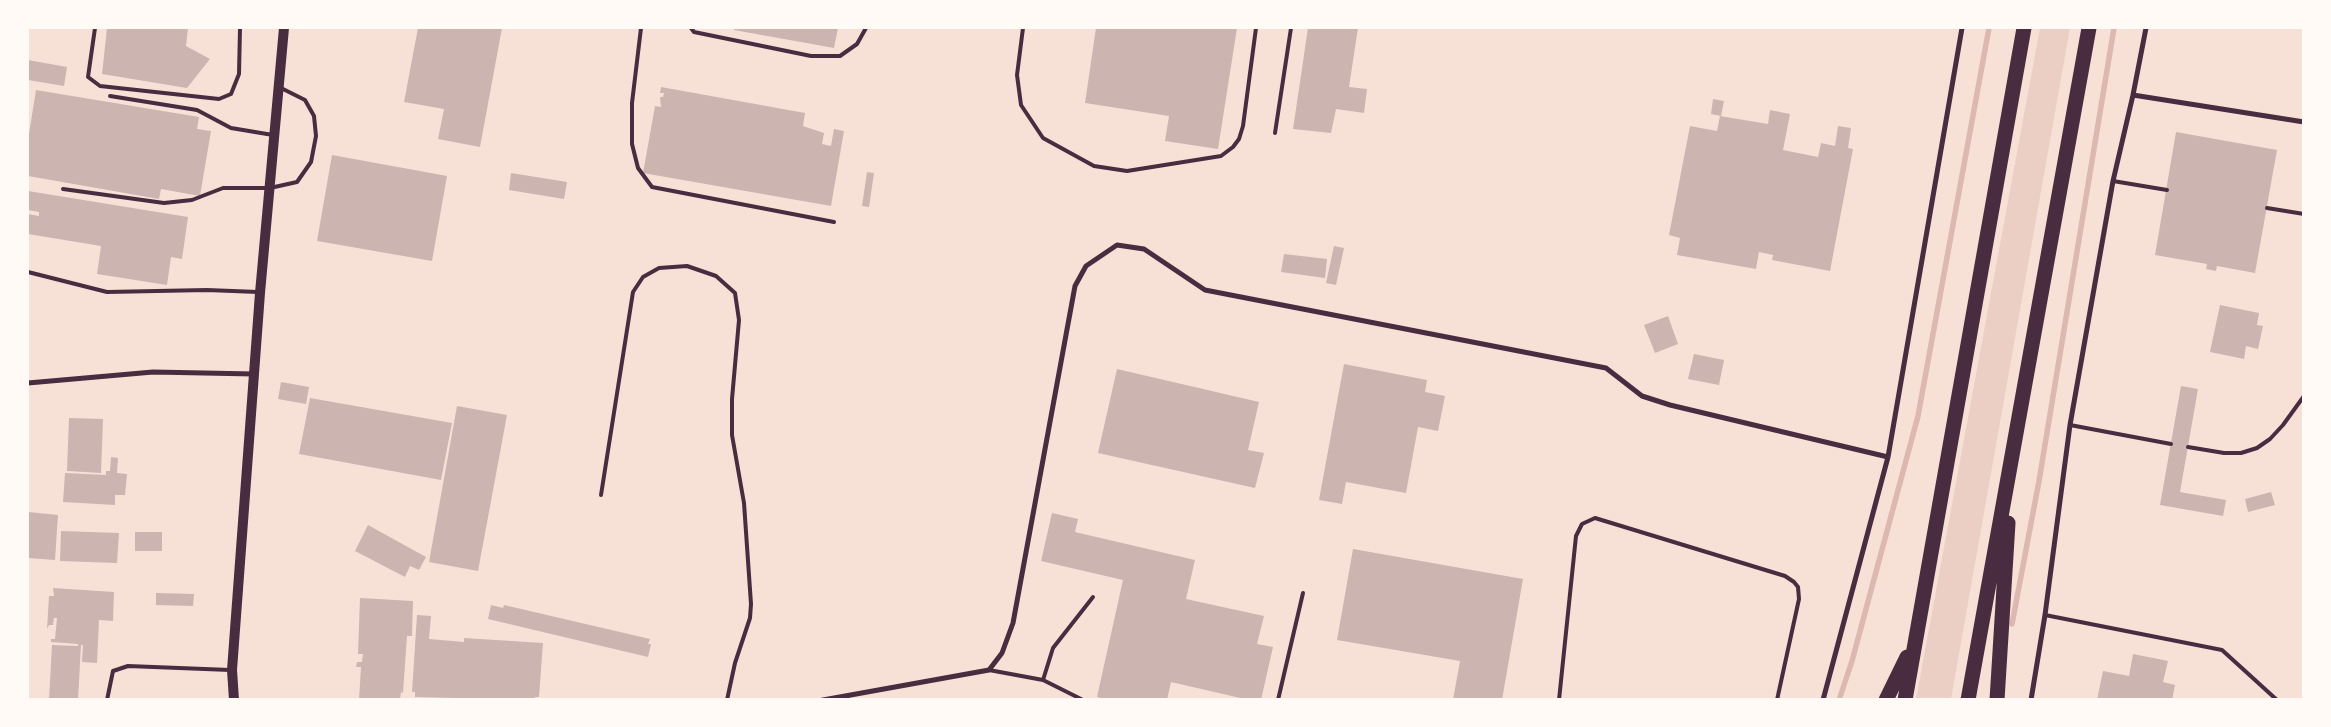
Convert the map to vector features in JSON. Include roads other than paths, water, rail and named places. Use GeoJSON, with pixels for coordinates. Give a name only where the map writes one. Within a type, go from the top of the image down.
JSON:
{"type":"FeatureCollection","features":[{"type":"Feature","properties":{"kind":"highway"},"geometry":{"type":"LineString","coordinates":[[1905,700],[2024,28]]}},
{"type":"Feature","properties":{"kind":"highway"},"geometry":{"type":"LineString","coordinates":[[1968,700],[2089,28]]}},
{"type":"Feature","properties":{"kind":"highway"},"geometry":{"type":"LineString","coordinates":[[1997,700],[2012,451]]}},
{"type":"Feature","properties":{"kind":"highway"},"geometry":{"type":"LineString","coordinates":[[1886,700],[1915,640]]}},
{"type":"Feature","properties":{"kind":"main road"},"geometry":{"type":"LineString","coordinates":[[232,700],[232,670],[260,292],[284,28]]}},
{"type":"Feature","properties":{"kind":"street"},"geometry":{"type":"LineString","coordinates":[[1823,700],[1888,457],[1962,28]]}},
{"type":"Feature","properties":{"kind":"street"},"geometry":{"type":"LineString","coordinates":[[2031,700],[2045,615],[2070,426],[2113,181],[2134,95],[2146,28]]}},
{"type":"Feature","properties":{"kind":"street"},"geometry":{"type":"LineString","coordinates":[[2134,95],[2304,122]]}},
{"type":"Feature","properties":{"kind":"street"},"geometry":{"type":"LineString","coordinates":[[823,700],[989,670],[1002,653],[1012,623],[1075,286],[1086,266],[1117,245],[1144,249],[1205,290],[1606,368],[1642,396],[1670,405],[1888,457]]}},
{"type":"Feature","properties":{"kind":"street"},"geometry":{"type":"LineString","coordinates":[[28,383],[153,372],[255,374]]}},
{"type":"Feature","properties":{"kind":"lane"},"geometry":{"type":"LineString","coordinates":[[95,28],[88,77],[100,86],[219,99],[231,94],[240,74],[240,28]]}},
{"type":"Feature","properties":{"kind":"lane"},"geometry":{"type":"LineString","coordinates":[[641,28],[632,103],[632,144],[638,168],[652,188],[834,222]]}},
{"type":"Feature","properties":{"kind":"lane"},"geometry":{"type":"LineString","coordinates":[[691,28],[694,32],[801,54],[840,56],[857,44],[866,28]]}},
{"type":"Feature","properties":{"kind":"lane"},"geometry":{"type":"LineString","coordinates":[[1023,28],[1017,75],[1021,105],[1044,138],[1094,166],[1127,171],[1221,156],[1233,147],[1239,139],[1243,126],[1256,28]]}},
{"type":"Feature","properties":{"kind":"lane"},"geometry":{"type":"LineString","coordinates":[[1275,133],[1291,28]]}},
{"type":"Feature","properties":{"kind":"lane"},"geometry":{"type":"LineString","coordinates":[[63,189],[164,203],[192,200],[223,188],[270,188],[297,182],[311,162],[316,136],[314,116],[305,100],[279,87]]}},
{"type":"Feature","properties":{"kind":"lane"},"geometry":{"type":"LineString","coordinates":[[110,96],[197,110],[231,128],[275,135]]}},
{"type":"Feature","properties":{"kind":"lane"},"geometry":{"type":"LineString","coordinates":[[2113,181],[2166,190]]}},
{"type":"Feature","properties":{"kind":"lane"},"geometry":{"type":"LineString","coordinates":[[2267,208],[2304,214]]}},
{"type":"Feature","properties":{"kind":"lane"},"geometry":{"type":"LineString","coordinates":[[601,495],[634,292],[643,277],[659,268],[687,266],[716,276],[735,293],[740,320],[732,399],[732,435],[744,503],[751,604],[750,618],[735,662],[726,700]]}},
{"type":"Feature","properties":{"kind":"lane"},"geometry":{"type":"LineString","coordinates":[[28,272],[106,292],[207,290],[260,292]]}},
{"type":"Feature","properties":{"kind":"lane"},"geometry":{"type":"LineString","coordinates":[[2188,447],[2224,453],[2241,453],[2256,448],[2270,439],[2283,425],[2304,396]]}},
{"type":"Feature","properties":{"kind":"lane"},"geometry":{"type":"LineString","coordinates":[[2070,426],[2171,444]]}},
{"type":"Feature","properties":{"kind":"lane"},"geometry":{"type":"LineString","coordinates":[[1559,700],[1576,536],[1582,524],[1595,518],[1785,576],[1794,582],[1798,588],[1799,599],[1777,700]]}},
{"type":"Feature","properties":{"kind":"lane"},"geometry":{"type":"LineString","coordinates":[[1278,700],[1303,593]]}},
{"type":"Feature","properties":{"kind":"lane"},"geometry":{"type":"LineString","coordinates":[[1043,680],[1053,648],[1093,598]]}},
{"type":"Feature","properties":{"kind":"lane"},"geometry":{"type":"LineString","coordinates":[[2045,615],[2222,650],[2277,700]]}},
{"type":"Feature","properties":{"kind":"lane"},"geometry":{"type":"LineString","coordinates":[[107,700],[113,670],[128,666],[232,670]]}},
{"type":"Feature","properties":{"kind":"lane"},"geometry":{"type":"LineString","coordinates":[[989,670],[1043,680],[1083,700]]}},
{"type":"Feature","properties":{"kind":"waterway"},"geometry":{"type":"LineString","coordinates":[[1839,700],[1852,661],[1918,416],[1989,28]]}},
{"type":"Feature","properties":{"kind":"waterway"},"geometry":{"type":"LineString","coordinates":[[2012,624],[2039,481],[2114,28]]}}]}
